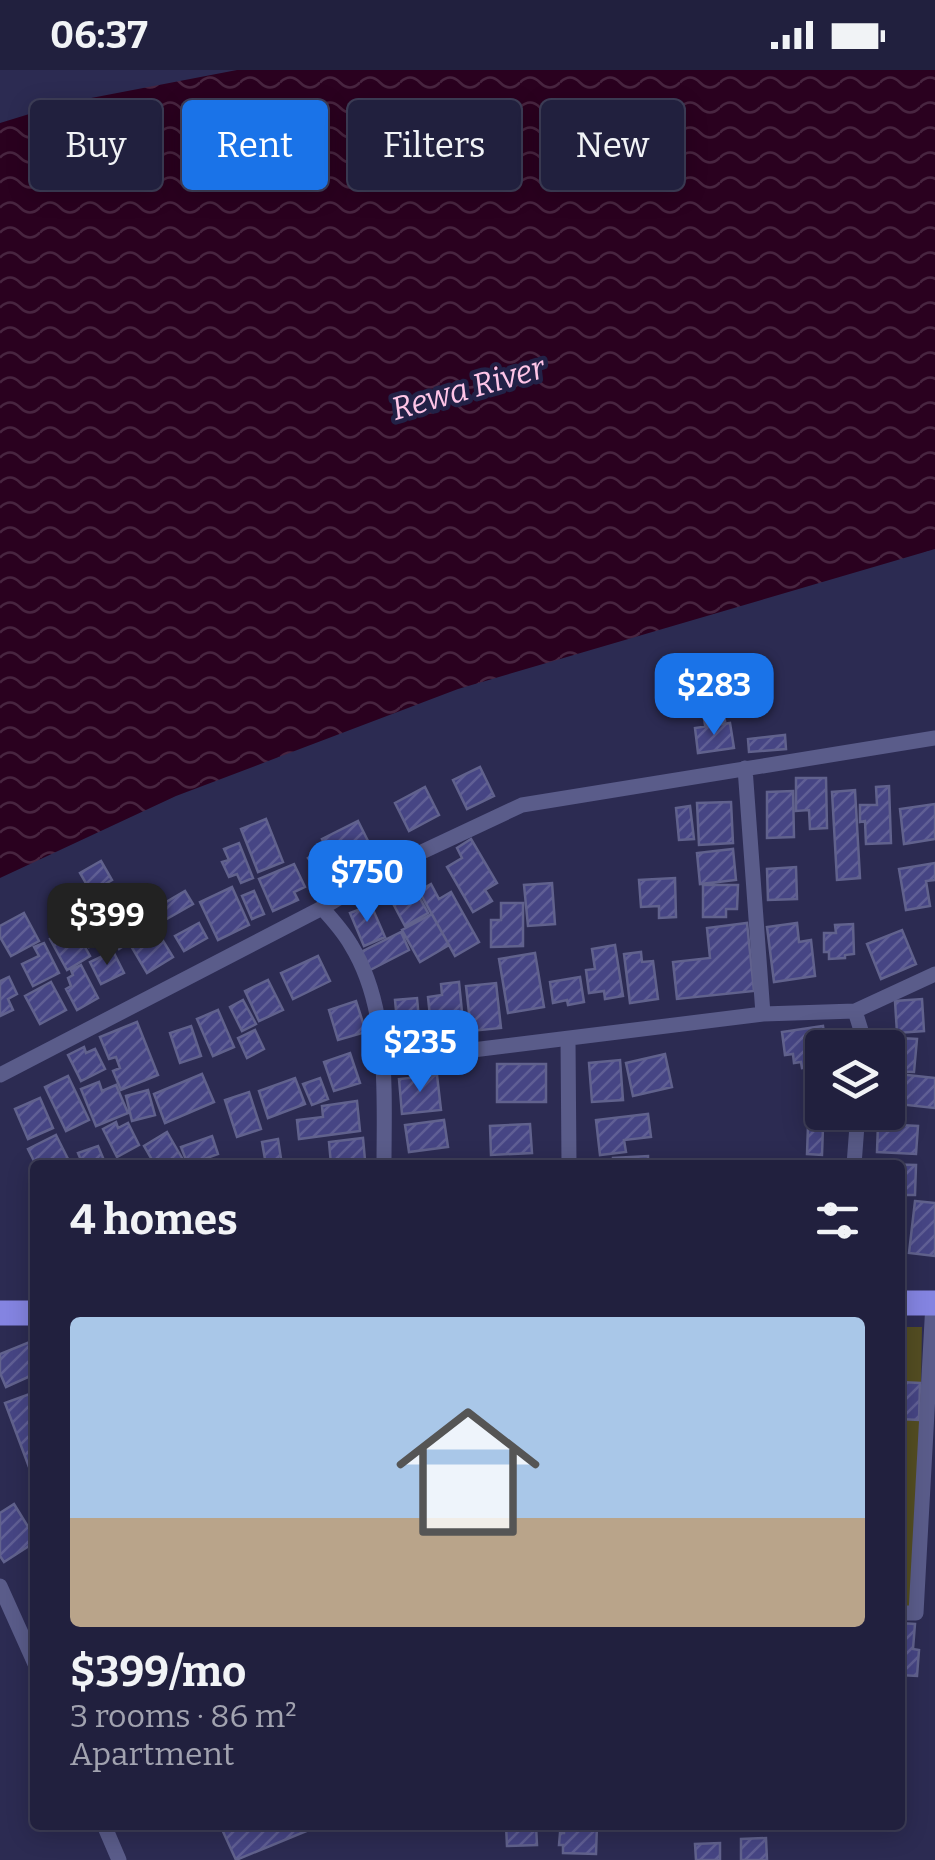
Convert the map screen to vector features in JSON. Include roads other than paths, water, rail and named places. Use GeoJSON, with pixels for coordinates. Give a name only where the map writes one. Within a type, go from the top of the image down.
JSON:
{"type":"FeatureCollection","features":[{"type":"Feature","properties":{"kind":"main road"},"geometry":{"type":"LineString","coordinates":[[905,1303],[934,1303]]}},
{"type":"Feature","properties":{"kind":"main road"},"geometry":{"type":"LineString","coordinates":[[0,1313],[30,1313]]}},
{"type":"Feature","properties":{"kind":"street"},"geometry":{"type":"LineString","coordinates":[[0,1074],[322,908],[394,865],[522,805],[935,738]]}},
{"type":"Feature","properties":{"kind":"street"},"geometry":{"type":"LineString","coordinates":[[745,768],[763,1014]]}},
{"type":"Feature","properties":{"kind":"street"},"geometry":{"type":"LineString","coordinates":[[322,908],[339,926],[362,964],[371,988],[384,1061],[384,1160]]}},
{"type":"Feature","properties":{"kind":"street"},"geometry":{"type":"LineString","coordinates":[[384,1061],[763,1014],[856,1011],[935,974]]}},
{"type":"Feature","properties":{"kind":"street"},"geometry":{"type":"LineString","coordinates":[[856,1011],[861,1030]]}},
{"type":"Feature","properties":{"kind":"street"},"geometry":{"type":"LineString","coordinates":[[568,1039],[569,1160]]}},
{"type":"Feature","properties":{"kind":"street"},"geometry":{"type":"LineString","coordinates":[[854,1160],[857,1130]]}},
{"type":"Feature","properties":{"kind":"street"},"geometry":{"type":"LineString","coordinates":[[905,1613],[916,1614],[934,1303]]}},
{"type":"Feature","properties":{"kind":"street"},"geometry":{"type":"LineString","coordinates":[[0,1586],[30,1653]]}},
{"type":"Feature","properties":{"kind":"street"},"geometry":{"type":"LineString","coordinates":[[106,1830],[119,1860]]}},
{"type":"Feature","properties":{"kind":"water","name":"Rewa River"},"geometry":{"type":"Polygon","coordinates":[[[237,70],[935,70],[935,549],[458,689],[176,796],[0,878],[0,123],[30,114],[30,190],[162,190],[162,100],[81,100],[237,70]]]}}]}
